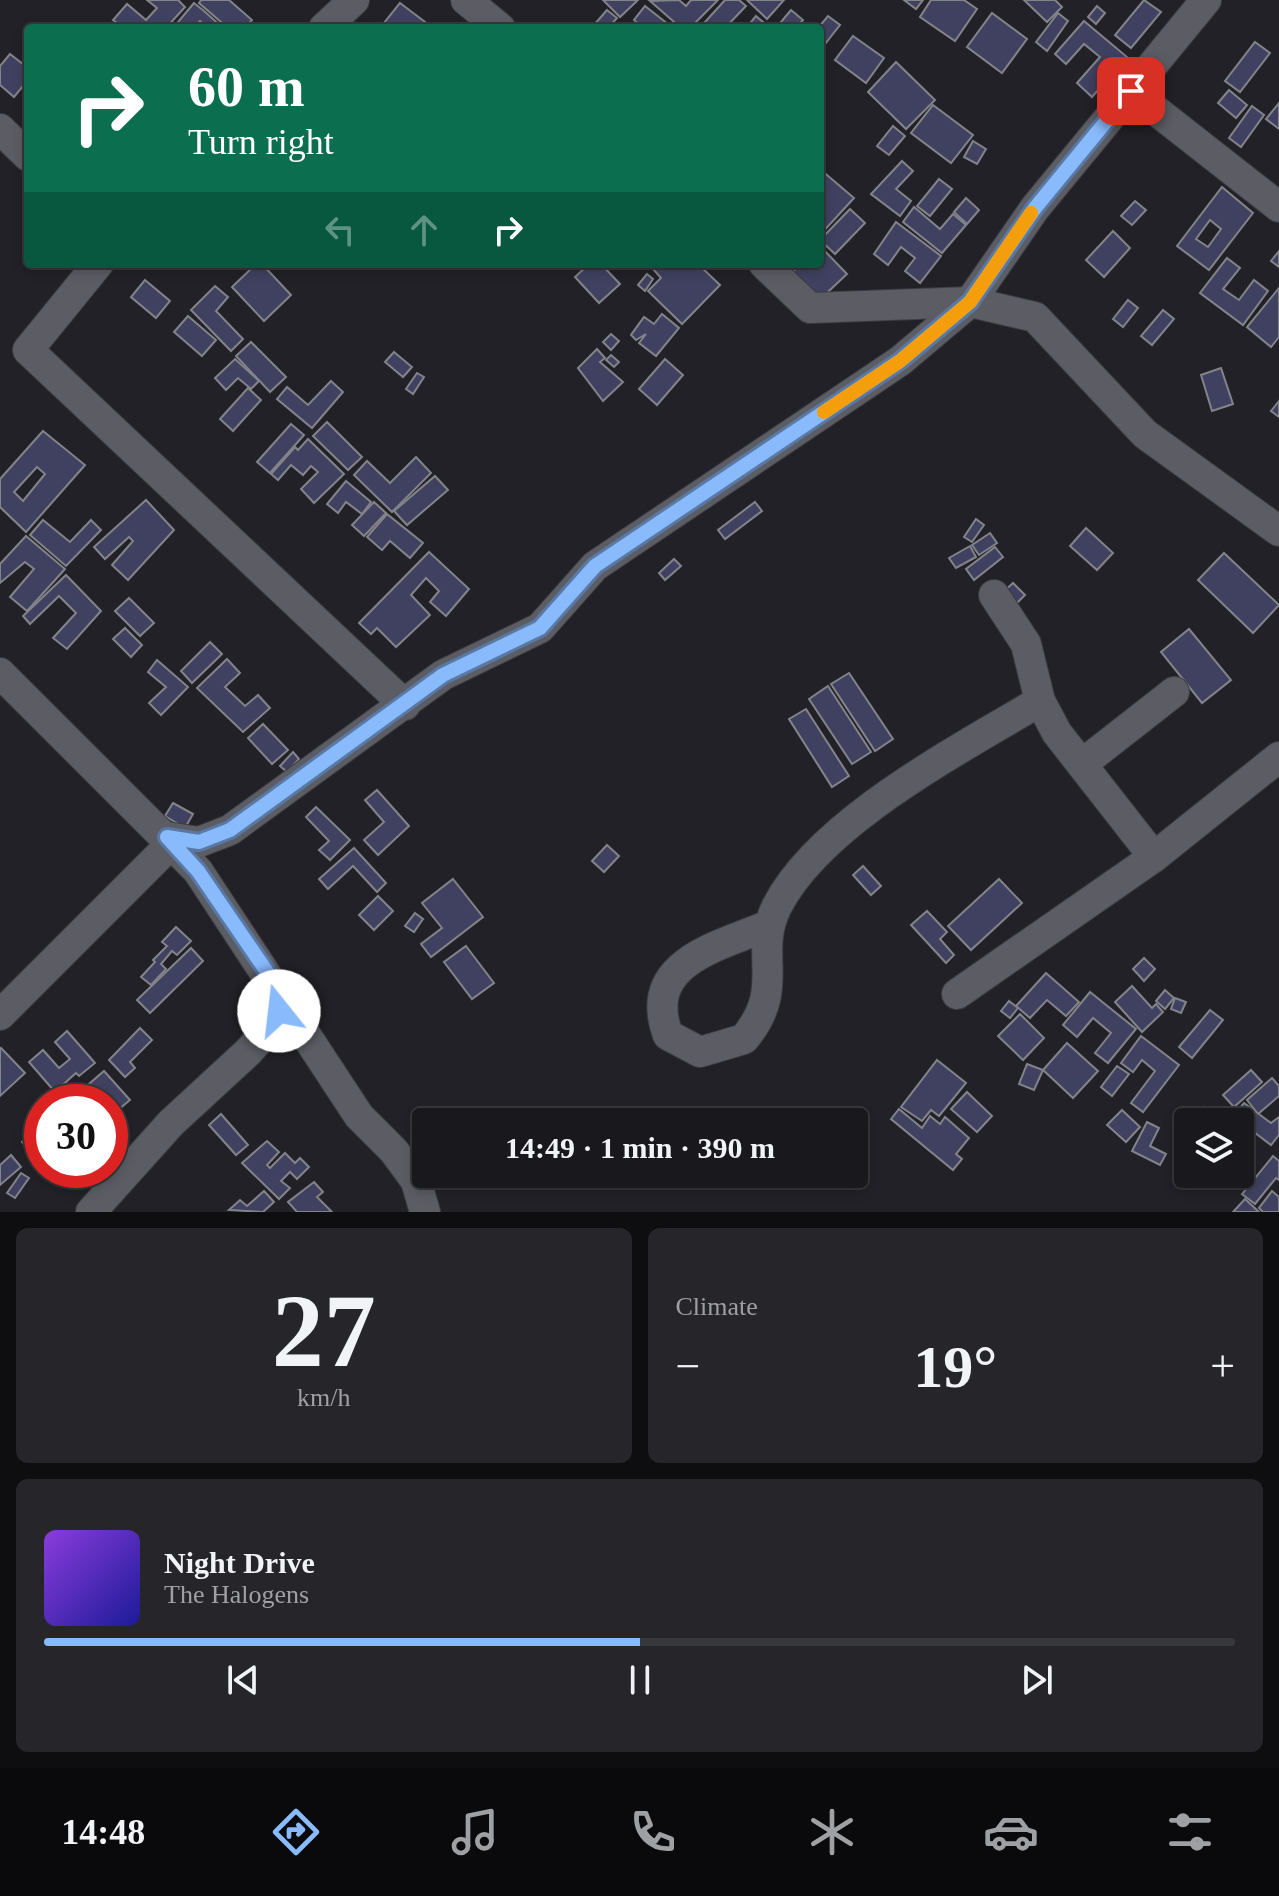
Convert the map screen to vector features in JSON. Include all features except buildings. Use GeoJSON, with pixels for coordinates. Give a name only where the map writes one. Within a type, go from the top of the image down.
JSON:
{"type":"FeatureCollection","features":[{"type":"Feature","properties":{"kind":"street"},"geometry":{"type":"LineString","coordinates":[[328,24],[354,0]]}},
{"type":"Feature","properties":{"kind":"street"},"geometry":{"type":"LineString","coordinates":[[466,0],[495,24]]}},
{"type":"Feature","properties":{"kind":"street"},"geometry":{"type":"LineString","coordinates":[[0,1015],[169,840],[199,842],[230,830],[443,675],[540,628],[595,566],[900,361],[970,302],[1035,208],[1206,0]]}},
{"type":"Feature","properties":{"kind":"street"},"geometry":{"type":"LineString","coordinates":[[1131,91],[1279,207]]}},
{"type":"Feature","properties":{"kind":"street"},"geometry":{"type":"LineString","coordinates":[[0,129],[24,152]]}},
{"type":"Feature","properties":{"kind":"street"},"geometry":{"type":"LineString","coordinates":[[95,268],[28,350],[405,705]]}},
{"type":"Feature","properties":{"kind":"street"},"geometry":{"type":"LineString","coordinates":[[768,268],[810,308],[970,302],[1035,317],[1145,434],[1279,531]]}},
{"type":"Feature","properties":{"kind":"street"},"geometry":{"type":"LineString","coordinates":[[994,595],[1026,644],[1040,701],[1057,733],[1154,857]]}},
{"type":"Feature","properties":{"kind":"street"},"geometry":{"type":"LineString","coordinates":[[0,673],[198,871],[278,988],[322,1064],[359,1116],[394,1151],[416,1181],[425,1212]]}},
{"type":"Feature","properties":{"kind":"street"},"geometry":{"type":"LineString","coordinates":[[1082,764],[1174,692]]}},
{"type":"Feature","properties":{"kind":"street"},"geometry":{"type":"LineString","coordinates":[[769,925],[700,954],[680,967],[668,981],[662,997],[662,1019],[668,1035],[680,1045],[700,1052],[744,1039],[766,1005],[769,925],[778,905],[804,867],[880,798],[1040,701]]}},
{"type":"Feature","properties":{"kind":"street"},"geometry":{"type":"LineString","coordinates":[[957,994],[1154,857],[1279,757]]}},
{"type":"Feature","properties":{"kind":"street"},"geometry":{"type":"LineString","coordinates":[[91,1212],[171,1123],[248,1052],[274,1023],[279,1011],[278,988]]}},
{"type":"Feature","properties":{"kind":"slow traffic"},"geometry":{"type":"LineString","coordinates":[[824,412],[900,361],[970,302],[1031,213]]}},
{"type":"Feature","properties":{"kind":"route"},"geometry":{"type":"LineString","coordinates":[[279,1011],[278,988],[198,871],[167,837],[199,842],[211,840],[230,830],[443,675],[540,628],[595,566],[900,361],[970,302],[1035,208],[1131,91]]}}]}
